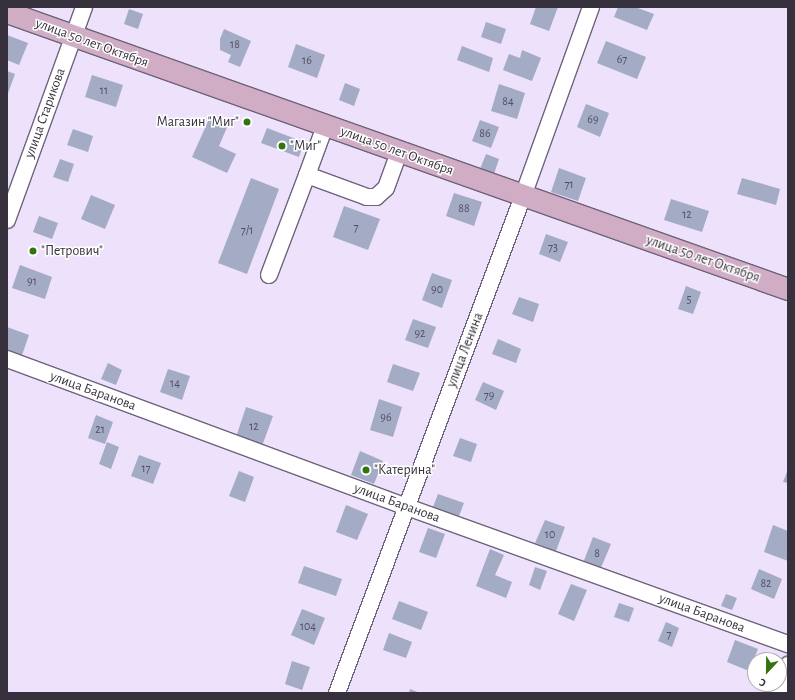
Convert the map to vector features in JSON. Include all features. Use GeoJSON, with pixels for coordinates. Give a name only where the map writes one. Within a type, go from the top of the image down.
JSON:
{"type":"FeatureCollection","features":[{"type":"Feature","properties":{"kind":"main road","name":"улица 50 лет Октября"},"geometry":{"type":"LineString","coordinates":[[7,12],[788,289]]}},
{"type":"Feature","properties":{"kind":"street","name":"улица Старикова"},"geometry":{"type":"LineString","coordinates":[[7,220],[72,36],[84,7]]}},
{"type":"Feature","properties":{"kind":"street","name":"улица Ленина"},"geometry":{"type":"LineString","coordinates":[[337,693],[523,196],[591,7]]}},
{"type":"Feature","properties":{"kind":"street"},"geometry":{"type":"LineString","coordinates":[[269,275],[325,126]]}},
{"type":"Feature","properties":{"kind":"street"},"geometry":{"type":"LineString","coordinates":[[307,175],[367,197],[376,197],[386,188],[399,152]]}},
{"type":"Feature","properties":{"kind":"street","name":"улица Баранова"},"geometry":{"type":"LineString","coordinates":[[7,359],[407,507],[788,644]]}},
{"type":"Feature","properties":{"kind":"street"},"geometry":{"type":"LineString","coordinates":[[778,693],[788,665]]}},
{"type":"Feature","properties":{"kind":"building"},"geometry":{"type":"Polygon","coordinates":[[[536,7],[558,7],[549,31],[530,24],[536,7]]]}},
{"type":"Feature","properties":{"kind":"building"},"geometry":{"type":"Polygon","coordinates":[[[618,7],[635,7],[654,14],[647,30],[614,17],[618,7]]]}},
{"type":"Feature","properties":{"kind":"building"},"geometry":{"type":"Polygon","coordinates":[[[129,9],[143,14],[138,29],[124,24],[129,9]]]}},
{"type":"Feature","properties":{"kind":"building"},"geometry":{"type":"Polygon","coordinates":[[[486,22],[506,29],[501,44],[481,37],[486,22]]]}},
{"type":"Feature","properties":{"kind":"building"},"geometry":{"type":"Polygon","coordinates":[[[224,29],[251,41],[240,67],[228,62],[231,55],[220,50],[220,39],[224,29]]]}},
{"type":"Feature","properties":{"kind":"building"},"geometry":{"type":"Polygon","coordinates":[[[7,35],[28,43],[19,65],[7,60],[7,35]]]}},
{"type":"Feature","properties":{"kind":"building"},"geometry":{"type":"Polygon","coordinates":[[[606,41],[646,57],[637,79],[597,63],[606,41]]]}},
{"type":"Feature","properties":{"kind":"building"},"geometry":{"type":"Polygon","coordinates":[[[296,44],[325,55],[317,78],[288,67],[296,44]]]}},
{"type":"Feature","properties":{"kind":"building"},"geometry":{"type":"Polygon","coordinates":[[[462,46],[493,58],[489,72],[457,60],[462,46]]]}},
{"type":"Feature","properties":{"kind":"building"},"geometry":{"type":"Polygon","coordinates":[[[522,50],[541,58],[532,81],[503,70],[509,54],[520,58],[522,50]]]}},
{"type":"Feature","properties":{"kind":"building"},"geometry":{"type":"Polygon","coordinates":[[[7,71],[15,74],[7,96],[7,71]]]}},
{"type":"Feature","properties":{"kind":"building"},"geometry":{"type":"Polygon","coordinates":[[[92,75],[123,85],[116,107],[85,97],[92,75]]]}},
{"type":"Feature","properties":{"kind":"building"},"geometry":{"type":"Polygon","coordinates":[[[345,83],[360,89],[354,106],[339,100],[345,83]]]}},
{"type":"Feature","properties":{"kind":"building"},"geometry":{"type":"Polygon","coordinates":[[[499,84],[525,93],[517,119],[491,111],[499,84]]]}},
{"type":"Feature","properties":{"kind":"building"},"geometry":{"type":"Polygon","coordinates":[[[586,104],[609,113],[600,137],[577,127],[586,104]]]}},
{"type":"Feature","properties":{"kind":"building"},"geometry":{"type":"Polygon","coordinates":[[[210,117],[228,125],[219,146],[236,154],[227,173],[192,157],[210,117]]]}},
{"type":"Feature","properties":{"kind":"building"},"geometry":{"type":"Polygon","coordinates":[[[480,120],[499,127],[491,148],[472,141],[480,120]]]}},
{"type":"Feature","properties":{"kind":"building"},"geometry":{"type":"Polygon","coordinates":[[[267,128],[304,142],[299,157],[261,143],[267,128]]]}},
{"type":"Feature","properties":{"kind":"building"},"geometry":{"type":"Polygon","coordinates":[[[73,129],[93,136],[88,152],[67,145],[73,129]]]}},
{"type":"Feature","properties":{"kind":"building"},"geometry":{"type":"Polygon","coordinates":[[[486,154],[499,159],[494,174],[480,169],[486,154]]]}},
{"type":"Feature","properties":{"kind":"building"},"geometry":{"type":"Polygon","coordinates":[[[60,159],[74,164],[68,182],[53,177],[60,159]]]}},
{"type":"Feature","properties":{"kind":"building"},"geometry":{"type":"Polygon","coordinates":[[[559,168],[586,178],[578,201],[551,192],[559,168]]]}},
{"type":"Feature","properties":{"kind":"building"},"geometry":{"type":"Polygon","coordinates":[[[251,178],[279,189],[247,274],[218,263],[251,178]]]}},
{"type":"Feature","properties":{"kind":"building"},"geometry":{"type":"Polygon","coordinates":[[[742,178],[780,189],[776,205],[737,194],[742,178]]]}},
{"type":"Feature","properties":{"kind":"building"},"geometry":{"type":"Polygon","coordinates":[[[454,193],[482,202],[474,226],[446,216],[454,193]]]}},
{"type":"Feature","properties":{"kind":"building"},"geometry":{"type":"Polygon","coordinates":[[[91,195],[115,205],[105,229],[81,219],[91,195]]]}},
{"type":"Feature","properties":{"kind":"building"},"geometry":{"type":"Polygon","coordinates":[[[671,199],[709,211],[702,232],[664,220],[671,199]]]}},
{"type":"Feature","properties":{"kind":"building"},"geometry":{"type":"Polygon","coordinates":[[[344,206],[380,219],[368,250],[333,237],[344,206]]]}},
{"type":"Feature","properties":{"kind":"building"},"geometry":{"type":"Polygon","coordinates":[[[39,216],[58,223],[52,239],[33,232],[39,216]]]}},
{"type":"Feature","properties":{"kind":"building"},"geometry":{"type":"Polygon","coordinates":[[[546,234],[568,242],[560,262],[539,254],[546,234]]]}},
{"type":"Feature","properties":{"kind":"building"},"geometry":{"type":"Polygon","coordinates":[[[20,265],[52,277],[45,299],[12,288],[20,265]]]}},
{"type":"Feature","properties":{"kind":"building"},"geometry":{"type":"Polygon","coordinates":[[[432,273],[452,280],[442,308],[422,300],[432,273]]]}},
{"type":"Feature","properties":{"kind":"building"},"geometry":{"type":"Polygon","coordinates":[[[686,286],[701,292],[693,314],[678,309],[686,286]]]}},
{"type":"Feature","properties":{"kind":"building"},"geometry":{"type":"Polygon","coordinates":[[[519,297],[539,304],[533,322],[512,314],[519,297]]]}},
{"type":"Feature","properties":{"kind":"building"},"geometry":{"type":"Polygon","coordinates":[[[413,319],[436,327],[428,348],[405,340],[413,319]]]}},
{"type":"Feature","properties":{"kind":"building"},"geometry":{"type":"Polygon","coordinates":[[[7,327],[29,335],[21,358],[7,353],[7,327]]]}},
{"type":"Feature","properties":{"kind":"building"},"geometry":{"type":"Polygon","coordinates":[[[498,339],[521,349],[516,363],[492,354],[498,339]]]}},
{"type":"Feature","properties":{"kind":"building"},"geometry":{"type":"Polygon","coordinates":[[[108,363],[122,370],[116,385],[101,379],[108,363]]]}},
{"type":"Feature","properties":{"kind":"building"},"geometry":{"type":"Polygon","coordinates":[[[393,364],[420,373],[413,391],[387,382],[393,364]]]}},
{"type":"Feature","properties":{"kind":"building"},"geometry":{"type":"Polygon","coordinates":[[[168,369],[190,376],[182,400],[160,392],[168,369]]]}},
{"type":"Feature","properties":{"kind":"building"},"geometry":{"type":"Polygon","coordinates":[[[483,382],[504,391],[496,410],[475,400],[483,382]]]}},
{"type":"Feature","properties":{"kind":"building"},"geometry":{"type":"Polygon","coordinates":[[[379,399],[402,407],[393,437],[370,430],[379,399]]]}},
{"type":"Feature","properties":{"kind":"building"},"geometry":{"type":"Polygon","coordinates":[[[246,407],[273,416],[262,446],[236,437],[246,407]]]}},
{"type":"Feature","properties":{"kind":"building"},"geometry":{"type":"Polygon","coordinates":[[[96,415],[113,422],[105,444],[88,438],[96,415]]]}},
{"type":"Feature","properties":{"kind":"building"},"geometry":{"type":"Polygon","coordinates":[[[460,438],[477,444],[471,462],[453,456],[460,438]]]}},
{"type":"Feature","properties":{"kind":"building"},"geometry":{"type":"Polygon","coordinates":[[[107,442],[119,447],[111,469],[99,464],[107,442]]]}},
{"type":"Feature","properties":{"kind":"building"},"geometry":{"type":"Polygon","coordinates":[[[360,451],[383,461],[374,484],[351,475],[360,451]]]}},
{"type":"Feature","properties":{"kind":"building"},"geometry":{"type":"Polygon","coordinates":[[[139,455],[161,463],[153,484],[131,476],[139,455]]]}},
{"type":"Feature","properties":{"kind":"building"},"geometry":{"type":"Polygon","coordinates":[[[788,469],[788,483],[783,482],[788,469]]]}},
{"type":"Feature","properties":{"kind":"building"},"geometry":{"type":"Polygon","coordinates":[[[239,471],[254,477],[245,502],[229,496],[239,471]]]}},
{"type":"Feature","properties":{"kind":"building"},"geometry":{"type":"Polygon","coordinates":[[[438,494],[464,503],[459,516],[433,507],[438,494]]]}},
{"type":"Feature","properties":{"kind":"building"},"geometry":{"type":"Polygon","coordinates":[[[346,505],[368,514],[357,540],[336,532],[346,505]]]}},
{"type":"Feature","properties":{"kind":"building"},"geometry":{"type":"Polygon","coordinates":[[[545,520],[565,527],[556,551],[535,543],[545,520]]]}},
{"type":"Feature","properties":{"kind":"building"},"geometry":{"type":"Polygon","coordinates":[[[773,525],[788,531],[788,561],[764,552],[773,525]]]}},
{"type":"Feature","properties":{"kind":"building"},"geometry":{"type":"Polygon","coordinates":[[[428,528],[445,534],[436,558],[419,552],[428,528]]]}},
{"type":"Feature","properties":{"kind":"building"},"geometry":{"type":"Polygon","coordinates":[[[593,537],[611,544],[600,570],[583,563],[593,537]]]}},
{"type":"Feature","properties":{"kind":"building"},"geometry":{"type":"Polygon","coordinates":[[[490,549],[504,555],[495,575],[512,582],[506,598],[476,586],[490,549]]]}},
{"type":"Feature","properties":{"kind":"building"},"geometry":{"type":"Polygon","coordinates":[[[304,566],[342,579],[336,596],[298,583],[304,566]]]}},
{"type":"Feature","properties":{"kind":"building"},"geometry":{"type":"Polygon","coordinates":[[[535,567],[547,571],[540,590],[529,585],[535,567]]]}},
{"type":"Feature","properties":{"kind":"building"},"geometry":{"type":"Polygon","coordinates":[[[759,569],[782,579],[774,599],[751,589],[759,569]]]}},
{"type":"Feature","properties":{"kind":"building"},"geometry":{"type":"Polygon","coordinates":[[[571,584],[587,590],[574,621],[558,614],[571,584]]]}},
{"type":"Feature","properties":{"kind":"building"},"geometry":{"type":"Polygon","coordinates":[[[726,594],[737,598],[732,610],[721,606],[726,594]]]}},
{"type":"Feature","properties":{"kind":"building"},"geometry":{"type":"Polygon","coordinates":[[[399,601],[428,612],[421,630],[392,619],[399,601]]]}},
{"type":"Feature","properties":{"kind":"building"},"geometry":{"type":"Polygon","coordinates":[[[619,603],[634,608],[629,622],[614,617],[619,603]]]}},
{"type":"Feature","properties":{"kind":"building"},"geometry":{"type":"Polygon","coordinates":[[[302,609],[325,618],[314,645],[291,635],[302,609]]]}},
{"type":"Feature","properties":{"kind":"building"},"geometry":{"type":"Polygon","coordinates":[[[666,622],[679,628],[672,647],[658,641],[666,622]]]}},
{"type":"Feature","properties":{"kind":"building"},"geometry":{"type":"Polygon","coordinates":[[[389,633],[412,642],[406,658],[383,650],[389,633]]]}},
{"type":"Feature","properties":{"kind":"building"},"geometry":{"type":"Polygon","coordinates":[[[735,640],[758,649],[757,652],[747,652],[747,670],[727,662],[735,640]]]}},
{"type":"Feature","properties":{"kind":"building"},"geometry":{"type":"Polygon","coordinates":[[[292,661],[310,667],[302,690],[285,684],[292,661]]]}},
{"type":"Feature","properties":{"kind":"building"},"geometry":{"type":"Polygon","coordinates":[[[410,689],[420,693],[409,693],[410,689]]]}},
{"type":"Feature","properties":{"kind":"place","name":"Магазин \"Миг\""},"geometry":{"type":"Point","coordinates":[247,122]}},
{"type":"Feature","properties":{"kind":"place","name":"\"Миг\""},"geometry":{"type":"Point","coordinates":[282,146]}},
{"type":"Feature","properties":{"kind":"place","name":"\"Петрович\""},"geometry":{"type":"Point","coordinates":[33,251]}},
{"type":"Feature","properties":{"kind":"place","name":"\"Катерина\""},"geometry":{"type":"Point","coordinates":[366,470]}}]}
